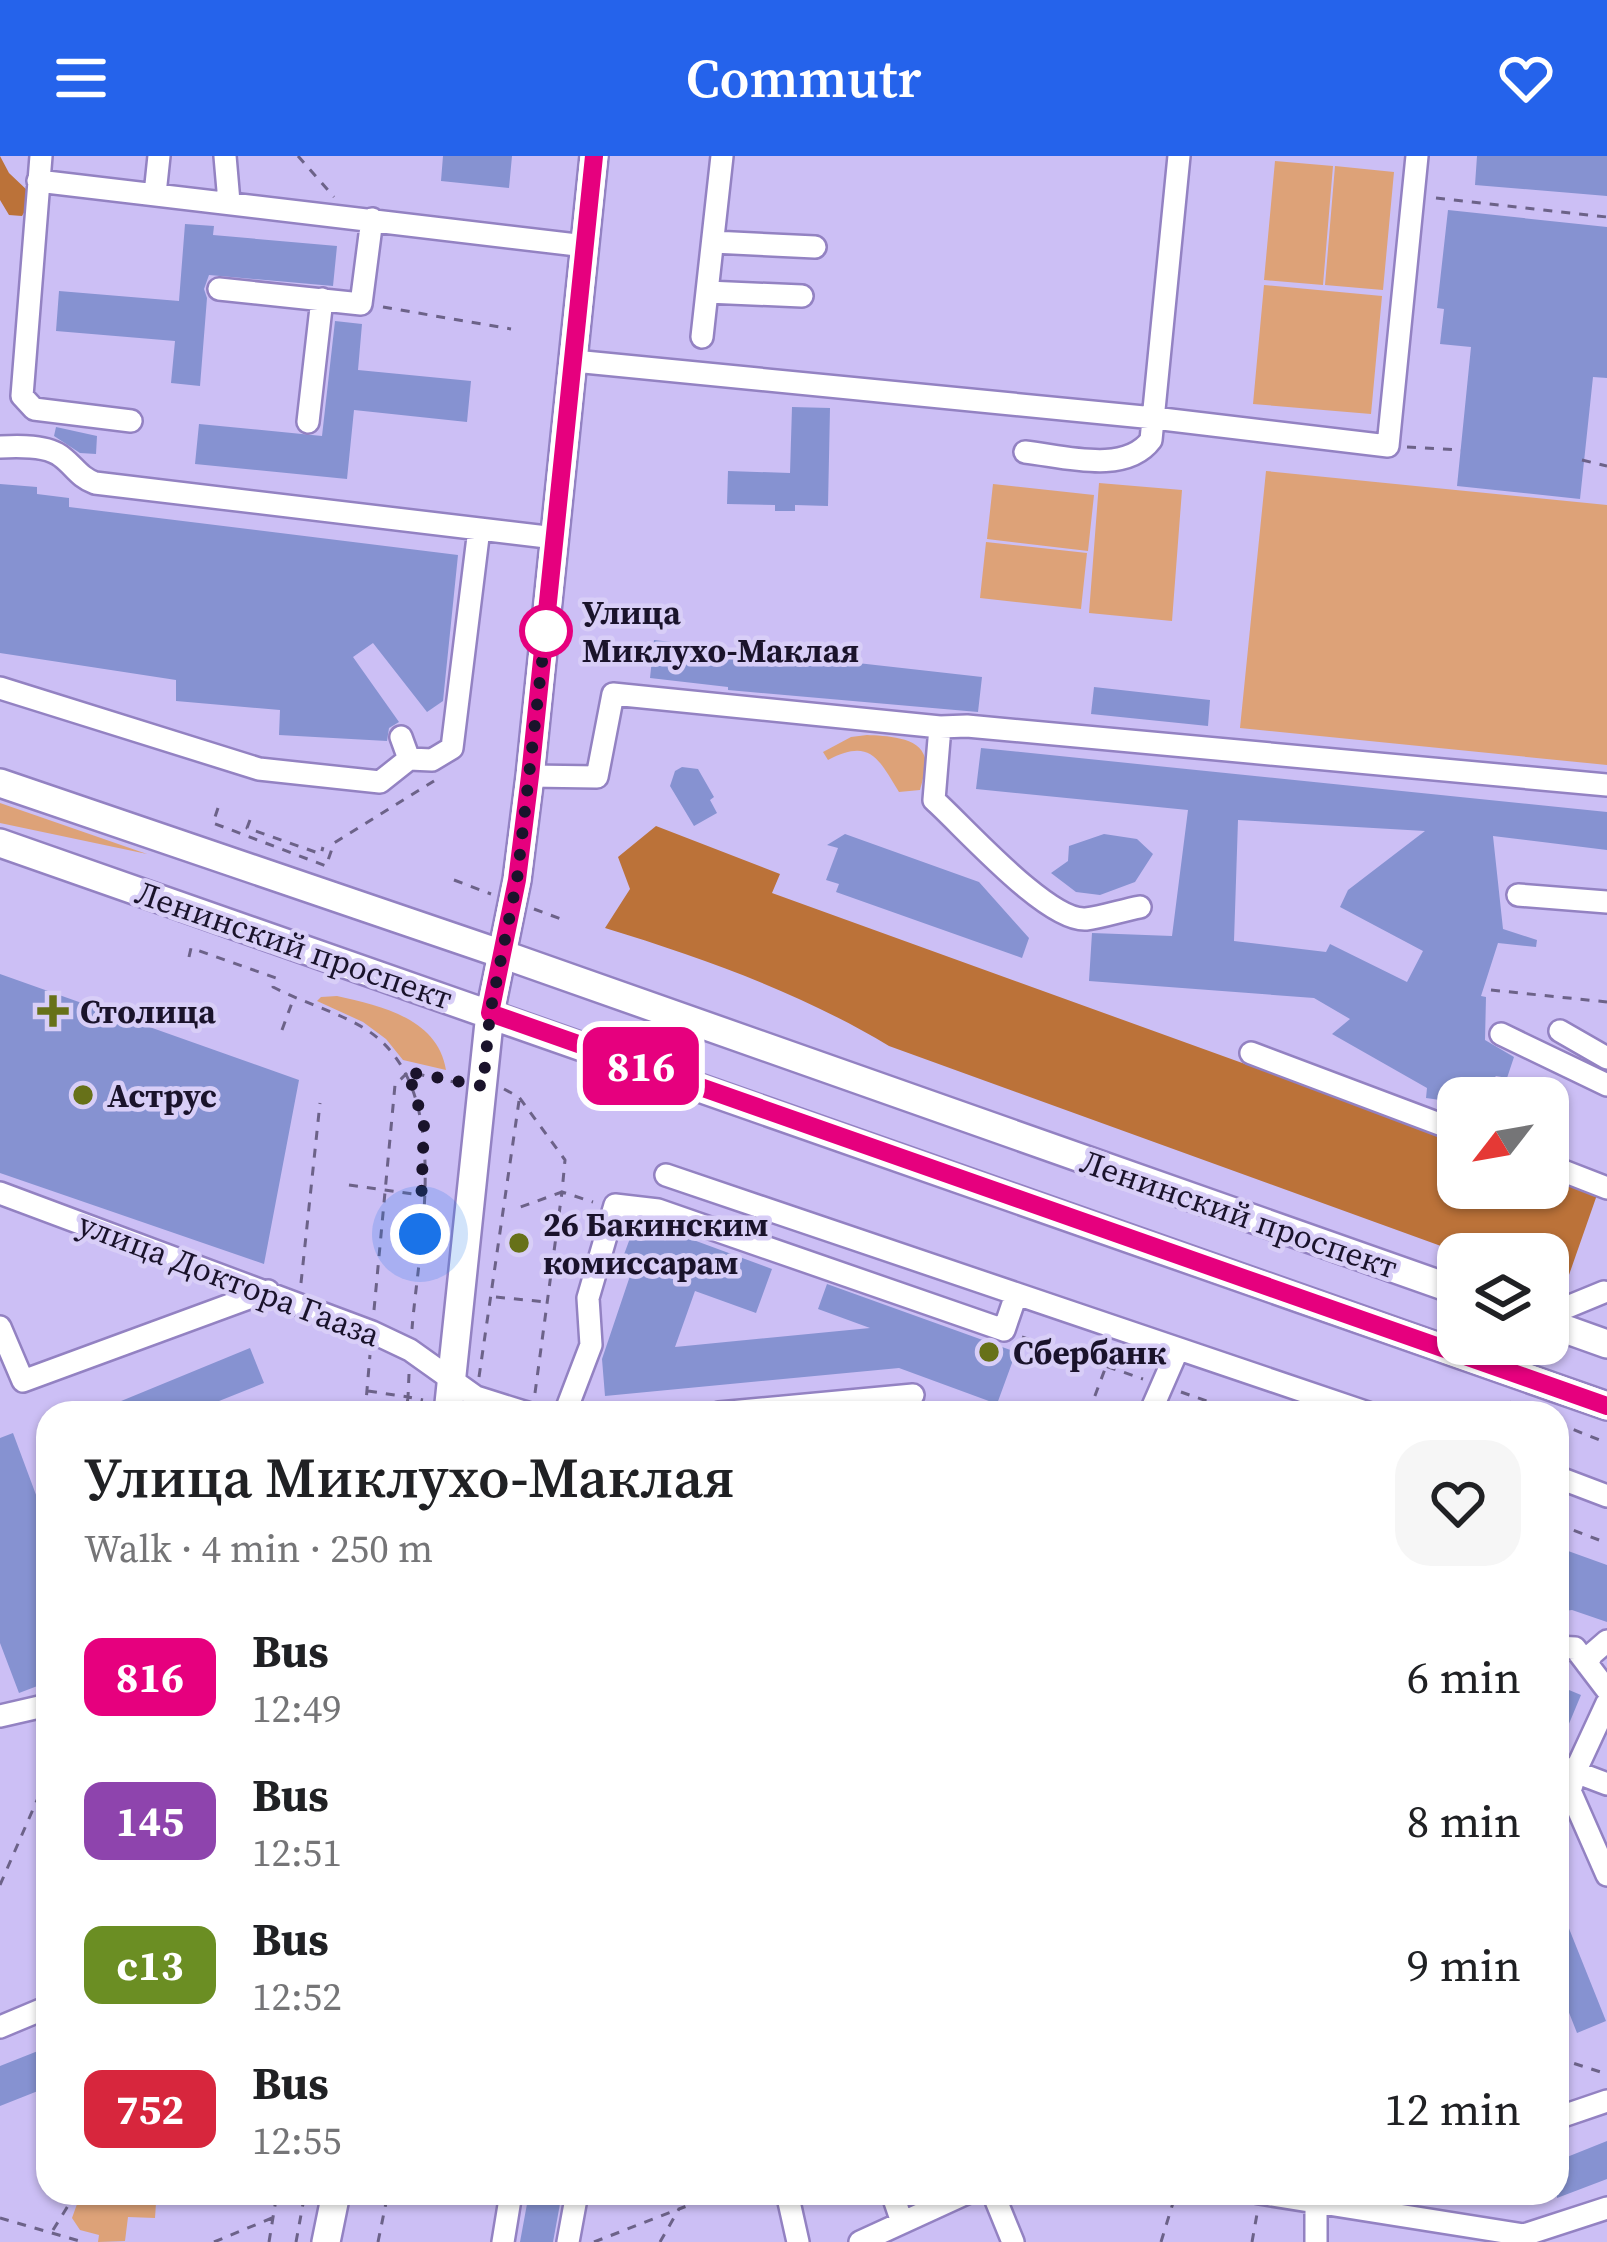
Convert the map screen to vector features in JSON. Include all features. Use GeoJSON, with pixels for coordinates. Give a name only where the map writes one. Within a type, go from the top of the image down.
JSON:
{"type":"FeatureCollection","features":[{"type":"Feature","properties":{"kind":"main road"},"geometry":{"type":"LineString","coordinates":[[456,1399],[490,1013],[517,880],[530,776],[594,156]]}},
{"type":"Feature","properties":{"kind":"main road","name":"Ленинский проспект"},"geometry":{"type":"LineString","coordinates":[[0,783],[502,954],[1437,1284]]}},
{"type":"Feature","properties":{"kind":"main road","name":"Ленинский проспект"},"geometry":{"type":"LineString","coordinates":[[0,843],[1607,1406]]}},
{"type":"Feature","properties":{"kind":"main road"},"geometry":{"type":"LineString","coordinates":[[1569,1328],[1607,1344]]}},
{"type":"Feature","properties":{"kind":"main road"},"geometry":{"type":"LineString","coordinates":[[326,2242],[334,2205]]}},
{"type":"Feature","properties":{"kind":"street"},"geometry":{"type":"LineString","coordinates":[[41,156],[11,394],[34,409],[131,421]]}},
{"type":"Feature","properties":{"kind":"street"},"geometry":{"type":"LineString","coordinates":[[155,194],[159,156]]}},
{"type":"Feature","properties":{"kind":"street"},"geometry":{"type":"LineString","coordinates":[[225,156],[229,202]]}},
{"type":"Feature","properties":{"kind":"street"},"geometry":{"type":"LineString","coordinates":[[702,337],[722,156]]}},
{"type":"Feature","properties":{"kind":"street"},"geometry":{"type":"LineString","coordinates":[[1025,452],[1129,459],[1142,453],[1151,440],[1179,156]]}},
{"type":"Feature","properties":{"kind":"street"},"geometry":{"type":"LineString","coordinates":[[574,361],[1388,446],[1418,156]]}},
{"type":"Feature","properties":{"kind":"street"},"geometry":{"type":"LineString","coordinates":[[38,181],[585,246]]}},
{"type":"Feature","properties":{"kind":"street"},"geometry":{"type":"LineString","coordinates":[[219,289],[361,304],[361,217]]}},
{"type":"Feature","properties":{"kind":"street"},"geometry":{"type":"LineString","coordinates":[[713,242],[815,247]]}},
{"type":"Feature","properties":{"kind":"street"},"geometry":{"type":"LineString","coordinates":[[707,292],[802,296]]}},
{"type":"Feature","properties":{"kind":"street"},"geometry":{"type":"LineString","coordinates":[[308,422],[322,299]]}},
{"type":"Feature","properties":{"kind":"street"},"geometry":{"type":"LineString","coordinates":[[0,447],[52,451],[79,477],[95,483],[555,538]]}},
{"type":"Feature","properties":{"kind":"street"},"geometry":{"type":"LineString","coordinates":[[0,688],[259,769],[380,782],[409,759],[432,760],[452,748],[479,529]]}},
{"type":"Feature","properties":{"kind":"street"},"geometry":{"type":"LineString","coordinates":[[530,776],[597,777],[613,694],[940,728],[967,726],[1607,785]]}},
{"type":"Feature","properties":{"kind":"street"},"geometry":{"type":"LineString","coordinates":[[940,728],[934,800],[1018,881],[1056,912],[1084,920],[1140,907]]}},
{"type":"Feature","properties":{"kind":"street"},"geometry":{"type":"LineString","coordinates":[[401,737],[409,759]]}},
{"type":"Feature","properties":{"kind":"street"},"geometry":{"type":"LineString","coordinates":[[1518,895],[1607,902]]}},
{"type":"Feature","properties":{"kind":"street"},"geometry":{"type":"LineString","coordinates":[[1560,1031],[1607,1058]]}},
{"type":"Feature","properties":{"kind":"street"},"geometry":{"type":"LineString","coordinates":[[1501,1034],[1607,1085]]}},
{"type":"Feature","properties":{"kind":"street"},"geometry":{"type":"LineString","coordinates":[[1251,1053],[1437,1123]]}},
{"type":"Feature","properties":{"kind":"street"},"geometry":{"type":"LineString","coordinates":[[1569,1173],[1607,1188]]}},
{"type":"Feature","properties":{"kind":"street"},"geometry":{"type":"LineString","coordinates":[[666,1175],[1332,1401]]}},
{"type":"Feature","properties":{"kind":"street","name":"улица Доктора Гааза"},"geometry":{"type":"LineString","coordinates":[[0,1193],[372,1332],[410,1350],[456,1399]]}},
{"type":"Feature","properties":{"kind":"street"},"geometry":{"type":"LineString","coordinates":[[570,1401],[591,1345],[588,1298],[615,1205],[658,1210],[1004,1330],[1016,1295]]}},
{"type":"Feature","properties":{"kind":"street"},"geometry":{"type":"LineString","coordinates":[[0,1328],[23,1381],[268,1291]]}},
{"type":"Feature","properties":{"kind":"street"},"geometry":{"type":"LineString","coordinates":[[1569,1309],[1604,1292]]}},
{"type":"Feature","properties":{"kind":"street"},"geometry":{"type":"LineString","coordinates":[[1156,1401],[1178,1349]]}},
{"type":"Feature","properties":{"kind":"street"},"geometry":{"type":"LineString","coordinates":[[848,1401],[913,1395]]}},
{"type":"Feature","properties":{"kind":"street"},"geometry":{"type":"LineString","coordinates":[[1569,1482],[1607,1496]]}},
{"type":"Feature","properties":{"kind":"street"},"geometry":{"type":"LineString","coordinates":[[1587,1664],[1607,1641]]}},
{"type":"Feature","properties":{"kind":"street"},"geometry":{"type":"LineString","coordinates":[[1569,1648],[1575,1648],[1607,1690]]}},
{"type":"Feature","properties":{"kind":"street"},"geometry":{"type":"LineString","coordinates":[[1607,1702],[1569,1770],[1570,1791],[1607,1875]]}},
{"type":"Feature","properties":{"kind":"street"},"geometry":{"type":"LineString","coordinates":[[0,1716],[36,1708]]}},
{"type":"Feature","properties":{"kind":"street"},"geometry":{"type":"LineString","coordinates":[[1569,1770],[1607,1784]]}},
{"type":"Feature","properties":{"kind":"street"},"geometry":{"type":"LineString","coordinates":[[0,2027],[36,2012]]}},
{"type":"Feature","properties":{"kind":"street"},"geometry":{"type":"LineString","coordinates":[[1569,2114],[1607,2101]]}},
{"type":"Feature","properties":{"kind":"street"},"geometry":{"type":"LineString","coordinates":[[503,2242],[509,2205]]}},
{"type":"Feature","properties":{"kind":"street"},"geometry":{"type":"LineString","coordinates":[[568,2242],[575,2205]]}},
{"type":"Feature","properties":{"kind":"street"},"geometry":{"type":"LineString","coordinates":[[791,2205],[799,2242]]}},
{"type":"Feature","properties":{"kind":"street"},"geometry":{"type":"LineString","coordinates":[[896,2205],[902,2222]]}},
{"type":"Feature","properties":{"kind":"street"},"geometry":{"type":"LineString","coordinates":[[860,2242],[940,2205]]}},
{"type":"Feature","properties":{"kind":"street"},"geometry":{"type":"LineString","coordinates":[[998,2205],[1013,2242]]}},
{"type":"Feature","properties":{"kind":"street"},"geometry":{"type":"LineString","coordinates":[[1316,2205],[1316,2242]]}},
{"type":"Feature","properties":{"kind":"street"},"geometry":{"type":"LineString","coordinates":[[1328,2205],[1524,2235],[1607,2208]]}},
{"type":"Feature","properties":{"kind":"street"},"geometry":{"type":"LineString","coordinates":[[1415,2219],[1430,2242]]}},
{"type":"Feature","properties":{"kind":"path"},"geometry":{"type":"LineString","coordinates":[[298,156],[361,217]]}},
{"type":"Feature","properties":{"kind":"path"},"geometry":{"type":"LineString","coordinates":[[1413,196],[1607,217]]}},
{"type":"Feature","properties":{"kind":"path"},"geometry":{"type":"LineString","coordinates":[[361,304],[511,328]]}},
{"type":"Feature","properties":{"kind":"path"},"geometry":{"type":"LineString","coordinates":[[1388,446],[1461,450]]}},
{"type":"Feature","properties":{"kind":"path"},"geometry":{"type":"LineString","coordinates":[[1582,460],[1607,466]]}},
{"type":"Feature","properties":{"kind":"path"},"geometry":{"type":"LineString","coordinates":[[218,808],[213,823],[326,866],[334,843],[432,783]]}},
{"type":"Feature","properties":{"kind":"path"},"geometry":{"type":"LineString","coordinates":[[250,820],[247,827],[321,854],[323,848]]}},
{"type":"Feature","properties":{"kind":"path"},"geometry":{"type":"LineString","coordinates":[[189,956],[191,948],[276,978],[273,987],[364,1028],[408,1072],[424,1124],[408,1401]]}},
{"type":"Feature","properties":{"kind":"path"},"geometry":{"type":"LineString","coordinates":[[1491,990],[1607,1002]]}},
{"type":"Feature","properties":{"kind":"path"},"geometry":{"type":"LineString","coordinates":[[282,1030],[294,998]]}},
{"type":"Feature","properties":{"kind":"path"},"geometry":{"type":"LineString","coordinates":[[408,1072],[507,1089],[519,1097],[565,1160],[536,1391]]}},
{"type":"Feature","properties":{"kind":"path"},"geometry":{"type":"LineString","coordinates":[[366,1401],[394,1085],[408,1072]]}},
{"type":"Feature","properties":{"kind":"path"},"geometry":{"type":"LineString","coordinates":[[367,1390],[456,1399],[493,1296],[519,1097]]}},
{"type":"Feature","properties":{"kind":"path"},"geometry":{"type":"LineString","coordinates":[[299,1290],[320,1103]]}},
{"type":"Feature","properties":{"kind":"path"},"geometry":{"type":"LineString","coordinates":[[349,1185],[423,1196]]}},
{"type":"Feature","properties":{"kind":"path"},"geometry":{"type":"LineString","coordinates":[[515,1209],[562,1192],[615,1205]]}},
{"type":"Feature","properties":{"kind":"path"},"geometry":{"type":"LineString","coordinates":[[493,1296],[548,1303]]}},
{"type":"Feature","properties":{"kind":"path"},"geometry":{"type":"LineString","coordinates":[[1004,1330],[1207,1401]]}},
{"type":"Feature","properties":{"kind":"path"},"geometry":{"type":"LineString","coordinates":[[1094,1401],[1106,1366]]}},
{"type":"Feature","properties":{"kind":"path"},"geometry":{"type":"LineString","coordinates":[[1569,1428],[1607,1443]]}},
{"type":"Feature","properties":{"kind":"path"},"geometry":{"type":"LineString","coordinates":[[1569,1529],[1607,1543]]}},
{"type":"Feature","properties":{"kind":"path"},"geometry":{"type":"LineString","coordinates":[[0,1885],[36,1801]]}},
{"type":"Feature","properties":{"kind":"path"},"geometry":{"type":"LineString","coordinates":[[1569,2062],[1607,2074]]}},
{"type":"Feature","properties":{"kind":"path"},"geometry":{"type":"LineString","coordinates":[[52,2231],[68,2205]]}},
{"type":"Feature","properties":{"kind":"path"},"geometry":{"type":"LineString","coordinates":[[275,2205],[270,2241],[280,2242]]}},
{"type":"Feature","properties":{"kind":"path"},"geometry":{"type":"LineString","coordinates":[[296,2242],[303,2205]]}},
{"type":"Feature","properties":{"kind":"path"},"geometry":{"type":"LineString","coordinates":[[378,2242],[386,2205]]}},
{"type":"Feature","properties":{"kind":"path"},"geometry":{"type":"LineString","coordinates":[[594,2242],[689,2205]]}},
{"type":"Feature","properties":{"kind":"path"},"geometry":{"type":"LineString","coordinates":[[1161,2242],[1172,2205]]}},
{"type":"Feature","properties":{"kind":"path"},"geometry":{"type":"LineString","coordinates":[[1252,2242],[1258,2205]]}},
{"type":"Feature","properties":{"kind":"path"},"geometry":{"type":"LineString","coordinates":[[660,2242],[679,2209]]}},
{"type":"Feature","properties":{"kind":"path"},"geometry":{"type":"LineString","coordinates":[[0,2218],[83,2242]]}},
{"type":"Feature","properties":{"kind":"path"},"geometry":{"type":"LineString","coordinates":[[214,2242],[272,2218]]}},
{"type":"Feature","properties":{"kind":"shaded area"},"geometry":{"type":"Polygon","coordinates":[[[0,156],[28,191],[29,204],[22,216],[9,215],[0,200],[0,156]]]}},
{"type":"Feature","properties":{"kind":"shaded area"},"geometry":{"type":"Polygon","coordinates":[[[1275,161],[1333,166],[1323,285],[1264,280],[1275,161]]]}},
{"type":"Feature","properties":{"kind":"shaded area"},"geometry":{"type":"Polygon","coordinates":[[[1335,166],[1394,172],[1383,290],[1325,285],[1335,166]]]}},
{"type":"Feature","properties":{"kind":"shaded area"},"geometry":{"type":"Polygon","coordinates":[[[1264,285],[1382,296],[1371,414],[1253,404],[1264,285]]]}},
{"type":"Feature","properties":{"kind":"shaded area"},"geometry":{"type":"Polygon","coordinates":[[[1266,471],[1607,505],[1607,765],[1240,728],[1266,471]]]}},
{"type":"Feature","properties":{"kind":"shaded area"},"geometry":{"type":"Polygon","coordinates":[[[1099,483],[1182,490],[1172,621],[1089,613],[1099,483]]]}},
{"type":"Feature","properties":{"kind":"shaded area"},"geometry":{"type":"Polygon","coordinates":[[[993,484],[1094,495],[1088,551],[987,539],[993,484]]]}},
{"type":"Feature","properties":{"kind":"shaded area"},"geometry":{"type":"Polygon","coordinates":[[[986,542],[1087,553],[1081,609],[980,598],[986,542]]]}},
{"type":"Feature","properties":{"kind":"shaded area"},"geometry":{"type":"Polygon","coordinates":[[[851,737],[900,739],[922,751],[925,765],[920,790],[899,792],[872,755],[854,751],[828,760],[823,752],[851,737]]]}},
{"type":"Feature","properties":{"kind":"shaded area"},"geometry":{"type":"Polygon","coordinates":[[[0,803],[147,854],[0,823],[0,803]]]}},
{"type":"Feature","properties":{"kind":"shaded area"},"geometry":{"type":"Polygon","coordinates":[[[656,826],[780,874],[772,893],[1437,1133],[1437,1209],[1569,1209],[1569,1182],[1598,1192],[1569,1275],[1569,1233],[1437,1233],[1437,1245],[889,1046],[751,978],[605,928],[630,889],[618,857],[656,826]]]}},
{"type":"Feature","properties":{"kind":"shaded area"},"geometry":{"type":"Polygon","coordinates":[[[337,996],[389,1010],[420,1027],[432,1038],[446,1070],[403,1060],[363,1022],[317,1001],[337,996]]]}},
{"type":"Feature","properties":{"kind":"shaded area"},"geometry":{"type":"Polygon","coordinates":[[[77,2205],[156,2205],[155,2218],[128,2217],[125,2241],[98,2242],[99,2235],[80,2230],[72,2218],[77,2205]]]}},
{"type":"Feature","properties":{"kind":"building"},"geometry":{"type":"Polygon","coordinates":[[[443,156],[512,156],[509,188],[441,181],[443,156]]]}},
{"type":"Feature","properties":{"kind":"building"},"geometry":{"type":"Polygon","coordinates":[[[1477,156],[1607,156],[1607,196],[1475,185],[1477,156]]]}},
{"type":"Feature","properties":{"kind":"building"},"geometry":{"type":"Polygon","coordinates":[[[1448,210],[1607,227],[1607,378],[1593,377],[1580,499],[1457,486],[1471,347],[1440,344],[1444,309],[1437,308],[1448,210]]]}},
{"type":"Feature","properties":{"kind":"building"},"geometry":{"type":"Polygon","coordinates":[[[185,224],[214,226],[213,235],[337,246],[333,286],[209,275],[204,289],[200,386],[171,383],[175,341],[56,331],[59,291],[179,301],[185,224]]]}},
{"type":"Feature","properties":{"kind":"building"},"geometry":{"type":"Polygon","coordinates":[[[335,321],[362,324],[358,370],[471,381],[467,422],[354,410],[347,479],[195,464],[199,424],[322,436],[335,321]]]}},
{"type":"Feature","properties":{"kind":"building"},"geometry":{"type":"Polygon","coordinates":[[[792,407],[830,408],[828,506],[795,505],[795,511],[775,511],[775,505],[727,504],[728,471],[790,473],[792,407]]]}},
{"type":"Feature","properties":{"kind":"building"},"geometry":{"type":"Polygon","coordinates":[[[56,427],[97,436],[96,454],[80,453],[54,436],[56,427]]]}},
{"type":"Feature","properties":{"kind":"building"},"geometry":{"type":"Polygon","coordinates":[[[0,484],[37,487],[37,494],[69,498],[69,507],[458,555],[443,701],[427,712],[373,643],[353,657],[399,722],[389,728],[387,741],[279,735],[280,710],[176,701],[176,680],[0,653],[0,484]]]}},
{"type":"Feature","properties":{"kind":"building"},"geometry":{"type":"Polygon","coordinates":[[[654,640],[982,677],[978,712],[728,690],[650,678],[654,640]]]}},
{"type":"Feature","properties":{"kind":"building"},"geometry":{"type":"Polygon","coordinates":[[[1094,687],[1210,700],[1208,726],[1091,714],[1094,687]]]}},
{"type":"Feature","properties":{"kind":"building"},"geometry":{"type":"Polygon","coordinates":[[[981,748],[1607,812],[1607,850],[1493,836],[1503,929],[1537,940],[1536,947],[1498,943],[1481,996],[1486,997],[1485,1040],[1514,1057],[1507,1077],[1437,1077],[1437,1100],[1426,1098],[1427,1088],[1332,1034],[1350,1019],[1314,998],[1089,981],[1092,933],[1172,936],[1188,810],[976,789],[981,748]],[[1238,820],[1234,941],[1326,952],[1330,944],[1407,982],[1423,951],[1340,907],[1348,890],[1425,831],[1238,820]]]}},
{"type":"Feature","properties":{"kind":"building"},"geometry":{"type":"Polygon","coordinates":[[[698,769],[714,797],[710,800],[717,813],[694,826],[670,786],[675,771],[698,769]]]}},
{"type":"Feature","properties":{"kind":"building"},"geometry":{"type":"Polygon","coordinates":[[[845,834],[979,882],[1029,938],[1022,958],[836,892],[839,884],[826,880],[838,848],[827,845],[845,834]]]}},
{"type":"Feature","properties":{"kind":"building"},"geometry":{"type":"Polygon","coordinates":[[[1104,834],[1137,839],[1153,854],[1135,882],[1100,895],[1076,892],[1051,873],[1068,861],[1069,846],[1104,834]]]}},
{"type":"Feature","properties":{"kind":"building"},"geometry":{"type":"Polygon","coordinates":[[[0,974],[299,1080],[264,1264],[0,1173],[0,974]]]}},
{"type":"Feature","properties":{"kind":"building"},"geometry":{"type":"Polygon","coordinates":[[[636,1222],[772,1269],[756,1313],[695,1291],[675,1347],[870,1328],[818,1309],[827,1284],[1016,1352],[998,1401],[899,1368],[605,1396],[602,1359],[631,1273],[619,1268],[636,1222]]]}},
{"type":"Feature","properties":{"kind":"building"},"geometry":{"type":"Polygon","coordinates":[[[250,1348],[264,1383],[219,1401],[121,1401],[250,1348]]]}},
{"type":"Feature","properties":{"kind":"building"},"geometry":{"type":"Polygon","coordinates":[[[13,1433],[36,1495],[36,1687],[19,1693],[0,1643],[0,1438],[13,1433]]]}},
{"type":"Feature","properties":{"kind":"building"},"geometry":{"type":"Polygon","coordinates":[[[1569,1551],[1607,1565],[1607,1622],[1572,1610],[1569,1551]]]}},
{"type":"Feature","properties":{"kind":"building"},"geometry":{"type":"Polygon","coordinates":[[[1569,1690],[1581,1695],[1569,1724],[1569,1690]]]}},
{"type":"Feature","properties":{"kind":"building"},"geometry":{"type":"Polygon","coordinates":[[[1569,1928],[1606,2021],[1577,2033],[1569,2013],[1569,1928]]]}},
{"type":"Feature","properties":{"kind":"building"},"geometry":{"type":"Polygon","coordinates":[[[36,2052],[36,2092],[0,2106],[0,2066],[36,2052]]]}},
{"type":"Feature","properties":{"kind":"building"},"geometry":{"type":"Polygon","coordinates":[[[1607,2141],[1607,2179],[1569,2193],[1569,2156],[1607,2141]]]}},
{"type":"Feature","properties":{"kind":"building"},"geometry":{"type":"Polygon","coordinates":[[[527,2205],[560,2205],[553,2242],[520,2242],[527,2205]]]}},
{"type":"Feature","properties":{"kind":"bus line","name":"816"},"geometry":{"type":"LineString","coordinates":[[594,156],[530,776],[517,880],[490,1013],[1607,1406]]}},
{"type":"Feature","properties":{"kind":"place","name":"Улица Миклухо-Маклая"},"geometry":{"type":"Point","coordinates":[546,631]}},
{"type":"Feature","properties":{"kind":"place","name":"Столица"},"geometry":{"type":"Point","coordinates":[53,1011]}},
{"type":"Feature","properties":{"kind":"place","name":"Аструс"},"geometry":{"type":"Point","coordinates":[83,1095]}},
{"type":"Feature","properties":{"kind":"place","name":"26 Бакинским комиссарам"},"geometry":{"type":"Point","coordinates":[519,1243]}},
{"type":"Feature","properties":{"kind":"place","name":"Сбербанк"},"geometry":{"type":"Point","coordinates":[989,1352]}},
{"type":"Feature","properties":{"kind":"route"},"geometry":{"type":"LineString","coordinates":[[420,1234],[424,1124],[408,1072],[483,1086],[490,1013],[517,880],[546,627],[546,631]]}}]}
